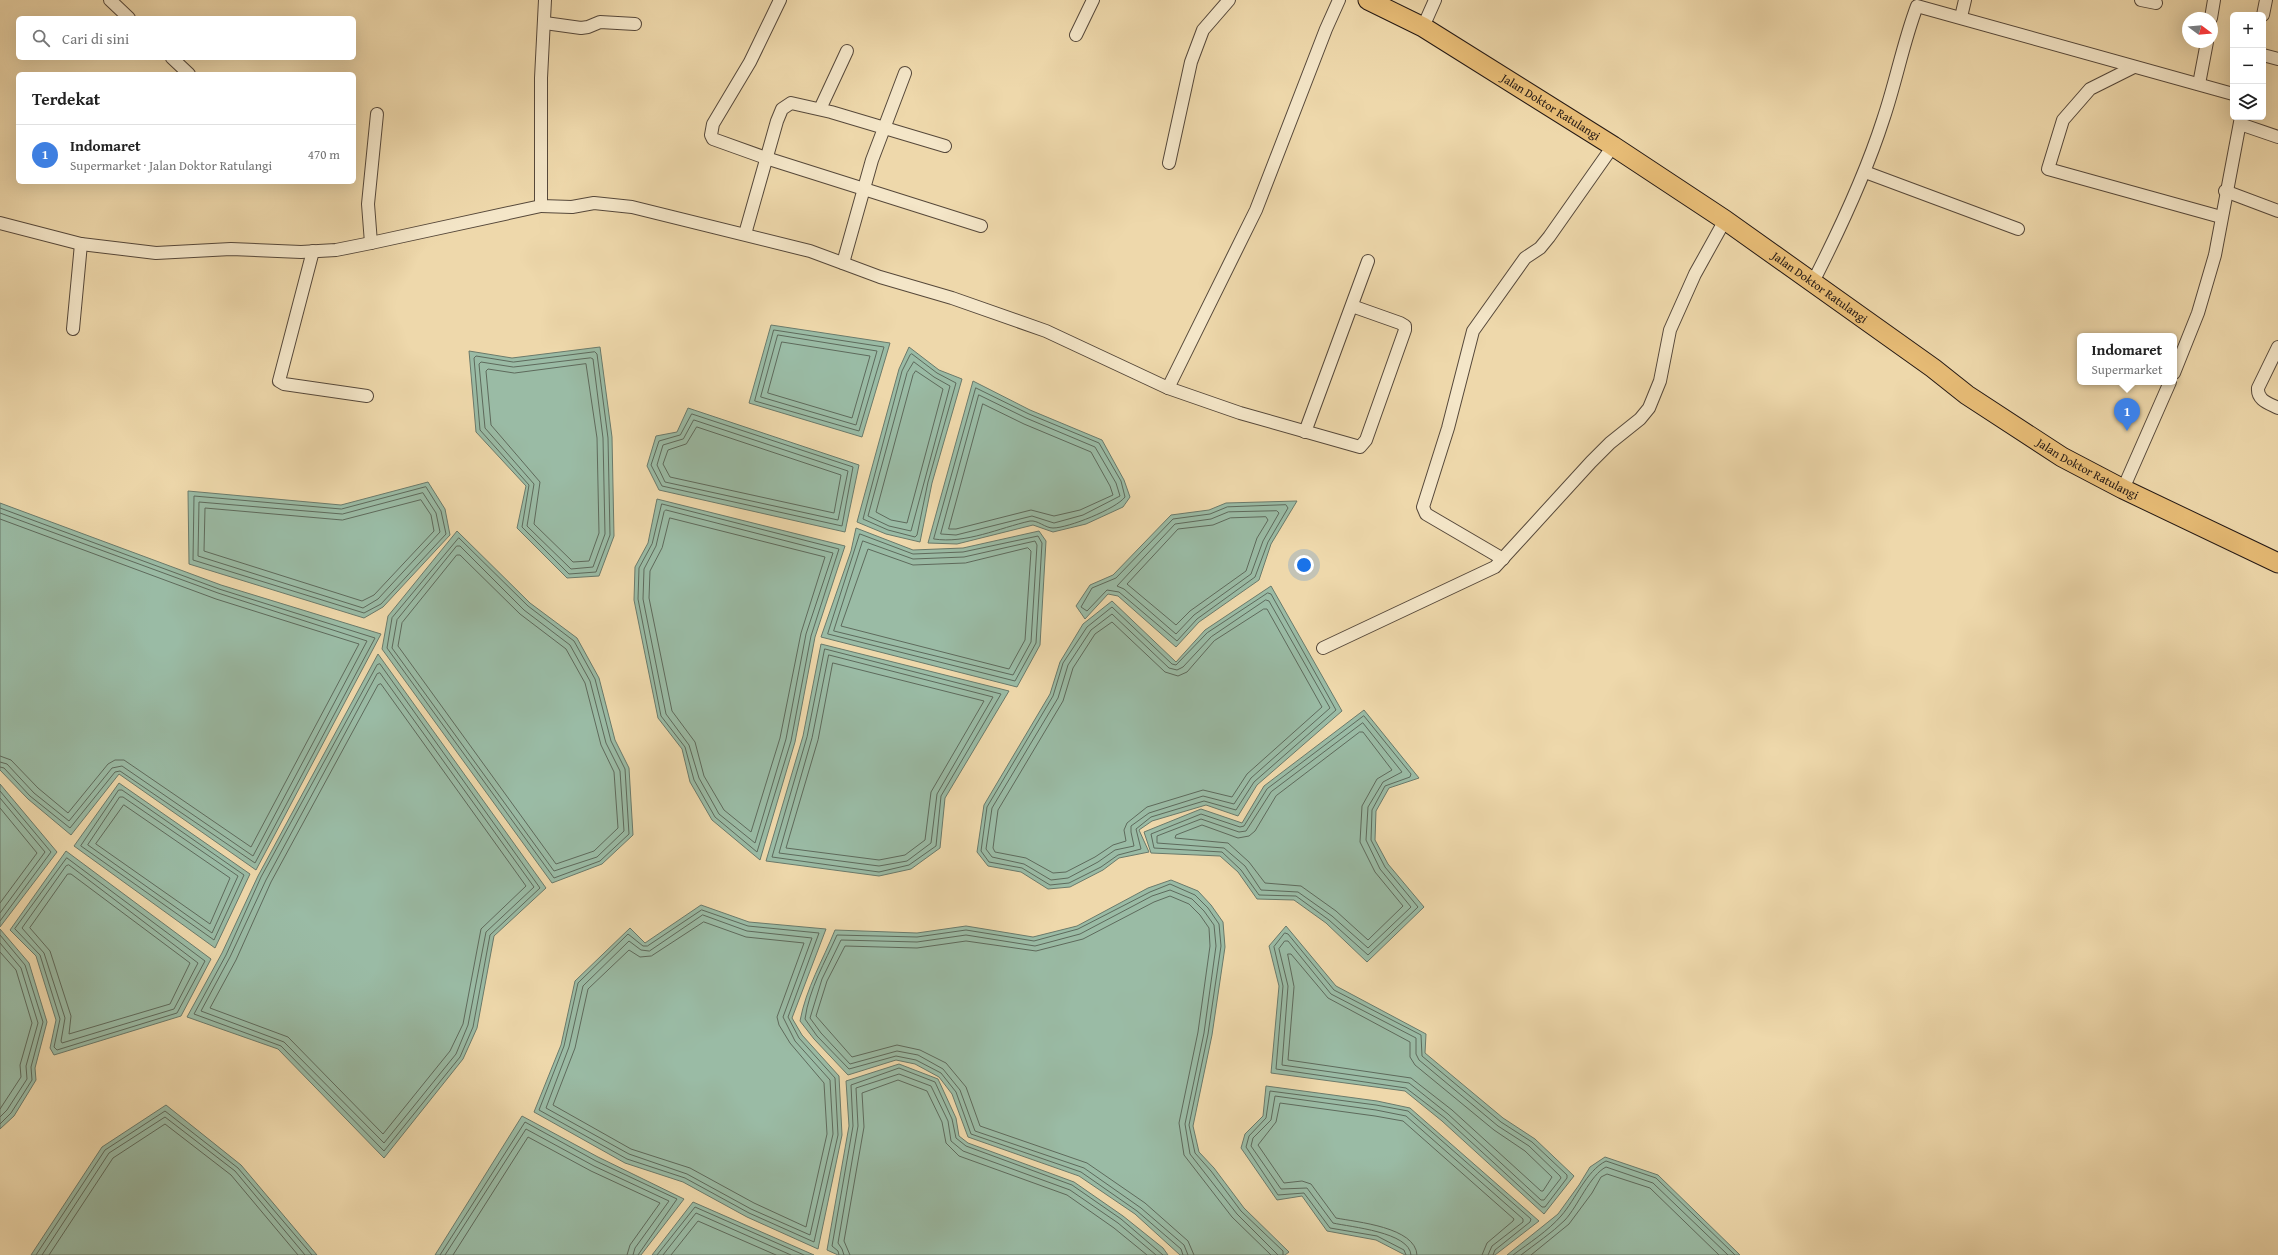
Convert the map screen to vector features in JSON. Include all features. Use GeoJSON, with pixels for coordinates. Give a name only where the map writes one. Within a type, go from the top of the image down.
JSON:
{"type":"FeatureCollection","features":[{"type":"Feature","properties":{"kind":"highway","name":"Jalan Doktor Ratulangi"},"geometry":{"type":"LineString","coordinates":[[1368,0],[1422,27],[1613,146],[1725,220],[1813,282],[1967,395],[2062,457],[2123,489],[2278,563]]}},
{"type":"Feature","properties":{"kind":"street"},"geometry":{"type":"LineString","coordinates":[[110,0],[127,16]]}},
{"type":"Feature","properties":{"kind":"street"},"geometry":{"type":"LineString","coordinates":[[541,206],[541,78],[545,0]]}},
{"type":"Feature","properties":{"kind":"street"},"geometry":{"type":"LineString","coordinates":[[780,0],[750,62],[721,108],[711,130],[711,135],[715,140],[766,158],[981,226]]}},
{"type":"Feature","properties":{"kind":"street"},"geometry":{"type":"LineString","coordinates":[[1076,35],[1093,0]]}},
{"type":"Feature","properties":{"kind":"street"},"geometry":{"type":"LineString","coordinates":[[1169,163],[1191,62],[1203,30],[1228,0]]}},
{"type":"Feature","properties":{"kind":"street"},"geometry":{"type":"LineString","coordinates":[[1168,388],[1256,210],[1323,36],[1339,0]]}},
{"type":"Feature","properties":{"kind":"street"},"geometry":{"type":"LineString","coordinates":[[1422,27],[1434,0]]}},
{"type":"Feature","properties":{"kind":"street"},"geometry":{"type":"LineString","coordinates":[[1962,17],[1964,0]]}},
{"type":"Feature","properties":{"kind":"street"},"geometry":{"type":"LineString","coordinates":[[2142,0],[2156,3]]}},
{"type":"Feature","properties":{"kind":"street"},"geometry":{"type":"LineString","coordinates":[[2212,12],[2214,0]]}},
{"type":"Feature","properties":{"kind":"street"},"geometry":{"type":"LineString","coordinates":[[2264,12],[2266,0]]}},
{"type":"Feature","properties":{"kind":"street"},"geometry":{"type":"LineString","coordinates":[[1813,282],[1844,220],[1865,172],[1884,118],[1908,30],[1918,3],[2134,67],[2230,93]]}},
{"type":"Feature","properties":{"kind":"street"},"geometry":{"type":"LineString","coordinates":[[545,23],[581,28],[600,22],[635,24]]}},
{"type":"Feature","properties":{"kind":"street"},"geometry":{"type":"LineString","coordinates":[[2199,84],[2206,48]]}},
{"type":"Feature","properties":{"kind":"street"},"geometry":{"type":"LineString","coordinates":[[820,109],[847,51]]}},
{"type":"Feature","properties":{"kind":"street"},"geometry":{"type":"LineString","coordinates":[[2266,56],[2278,59]]}},
{"type":"Feature","properties":{"kind":"street"},"geometry":{"type":"LineString","coordinates":[[174,60],[187,72]]}},
{"type":"Feature","properties":{"kind":"street"},"geometry":{"type":"LineString","coordinates":[[2134,67],[2090,89],[2063,120],[2048,169],[2221,217]]}},
{"type":"Feature","properties":{"kind":"street"},"geometry":{"type":"LineString","coordinates":[[843,263],[863,189],[883,128],[905,73]]}},
{"type":"Feature","properties":{"kind":"street"},"geometry":{"type":"LineString","coordinates":[[745,234],[777,121],[782,108],[786,105],[795,102],[945,146]]}},
{"type":"Feature","properties":{"kind":"street"},"geometry":{"type":"LineString","coordinates":[[371,243],[368,204],[377,114]]}},
{"type":"Feature","properties":{"kind":"street"},"geometry":{"type":"LineString","coordinates":[[2177,366],[2198,313],[2214,255],[2225,192],[2240,121],[2278,137]]}},
{"type":"Feature","properties":{"kind":"street"},"geometry":{"type":"LineString","coordinates":[[1503,559],[1426,514],[1423,507],[1448,428],[1473,331],[1525,258],[1540,248],[1549,237],[1613,146]]}},
{"type":"Feature","properties":{"kind":"street"},"geometry":{"type":"LineString","coordinates":[[1865,172],[2018,229]]}},
{"type":"Feature","properties":{"kind":"street"},"geometry":{"type":"LineString","coordinates":[[2225,192],[2278,211]]}},
{"type":"Feature","properties":{"kind":"street"},"geometry":{"type":"LineString","coordinates":[[0,223],[81,244],[156,253],[231,250],[313,251],[336,250],[541,206],[612,204],[745,234],[810,251],[880,277],[921,288],[1002,314],[1046,331],[1168,388],[1233,411],[1360,447],[1366,440],[1381,400],[1404,336],[1404,326],[1352,306]]}},
{"type":"Feature","properties":{"kind":"street"},"geometry":{"type":"LineString","coordinates":[[1323,648],[1495,567],[1591,462],[1610,443],[1640,419],[1649,408],[1660,381],[1670,330],[1696,274],[1725,220]]}},
{"type":"Feature","properties":{"kind":"street"},"geometry":{"type":"LineString","coordinates":[[73,329],[81,244]]}},
{"type":"Feature","properties":{"kind":"street"},"geometry":{"type":"LineString","coordinates":[[313,251],[279,381],[284,384],[367,396]]}},
{"type":"Feature","properties":{"kind":"street"},"geometry":{"type":"LineString","coordinates":[[1305,432],[1368,261]]}},
{"type":"Feature","properties":{"kind":"street"},"geometry":{"type":"LineString","coordinates":[[2278,347],[2258,388],[2257,394],[2260,399],[2278,408]]}},
{"type":"Feature","properties":{"kind":"street"},"geometry":{"type":"LineString","coordinates":[[2123,489],[2169,385]]}},
{"type":"Feature","properties":{"kind":"water"},"geometry":{"type":"Polygon","coordinates":[[[771,325],[890,343],[862,437],[749,403],[771,325]]]}},
{"type":"Feature","properties":{"kind":"water"},"geometry":{"type":"Polygon","coordinates":[[[600,347],[612,437],[614,536],[599,576],[567,578],[517,528],[526,486],[476,432],[469,351],[512,358],[600,347]]]}},
{"type":"Feature","properties":{"kind":"water"},"geometry":{"type":"Polygon","coordinates":[[[909,347],[939,370],[962,379],[932,483],[920,542],[886,534],[857,522],[899,369],[909,347]]]}},
{"type":"Feature","properties":{"kind":"water"},"geometry":{"type":"Polygon","coordinates":[[[973,381],[1030,410],[1102,440],[1124,480],[1130,497],[1123,507],[1086,524],[1053,532],[1033,525],[957,544],[928,543],[973,381]]]}},
{"type":"Feature","properties":{"kind":"water"},"geometry":{"type":"Polygon","coordinates":[[[688,408],[859,465],[845,532],[659,490],[647,466],[656,436],[677,432],[688,408]]]}},
{"type":"Feature","properties":{"kind":"water"},"geometry":{"type":"Polygon","coordinates":[[[428,482],[445,509],[450,535],[383,607],[364,618],[189,564],[188,491],[341,505],[428,482]]]}},
{"type":"Feature","properties":{"kind":"water"},"geometry":{"type":"Polygon","coordinates":[[[657,499],[845,546],[815,637],[795,742],[760,860],[712,820],[690,782],[682,749],[658,718],[634,600],[635,567],[648,543],[657,499]]]}},
{"type":"Feature","properties":{"kind":"water"},"geometry":{"type":"Polygon","coordinates":[[[1297,501],[1271,544],[1259,580],[1199,622],[1176,647],[1118,596],[1108,594],[1085,619],[1076,606],[1090,585],[1113,575],[1171,515],[1209,510],[1226,503],[1297,501]]]}},
{"type":"Feature","properties":{"kind":"water"},"geometry":{"type":"Polygon","coordinates":[[[0,503],[221,585],[381,634],[256,870],[119,774],[71,835],[28,799],[0,770],[0,503]]]}},
{"type":"Feature","properties":{"kind":"water"},"geometry":{"type":"Polygon","coordinates":[[[856,528],[913,550],[963,548],[1039,531],[1046,541],[1040,645],[1017,687],[821,637],[851,551],[856,528]]]}},
{"type":"Feature","properties":{"kind":"water"},"geometry":{"type":"Polygon","coordinates":[[[457,531],[530,603],[577,638],[599,678],[615,740],[629,768],[633,835],[602,864],[552,883],[382,649],[388,616],[457,531]]]}},
{"type":"Feature","properties":{"kind":"water"},"geometry":{"type":"Polygon","coordinates":[[[1271,586],[1342,711],[1257,785],[1238,816],[1206,805],[1152,821],[1139,830],[1149,852],[1119,858],[1103,870],[1070,887],[1048,889],[1021,872],[988,866],[977,852],[984,805],[1050,694],[1060,662],[1083,624],[1112,601],[1176,662],[1205,630],[1271,586]]]}},
{"type":"Feature","properties":{"kind":"water"},"geometry":{"type":"Polygon","coordinates":[[[821,644],[1009,691],[945,798],[940,848],[911,869],[879,876],[766,861],[803,736],[821,644]]]}},
{"type":"Feature","properties":{"kind":"water"},"geometry":{"type":"Polygon","coordinates":[[[378,654],[546,888],[494,936],[477,1028],[463,1059],[384,1158],[278,1049],[187,1017],[222,953],[258,876],[378,654]]]}},
{"type":"Feature","properties":{"kind":"water"},"geometry":{"type":"Polygon","coordinates":[[[1364,710],[1419,778],[1389,788],[1376,811],[1375,840],[1388,864],[1424,907],[1367,962],[1326,923],[1294,900],[1257,899],[1238,872],[1220,856],[1151,853],[1144,832],[1201,809],[1242,823],[1264,786],[1364,710]]]}},
{"type":"Feature","properties":{"kind":"water"},"geometry":{"type":"Polygon","coordinates":[[[119,783],[250,874],[215,948],[74,846],[119,783]]]}},
{"type":"Feature","properties":{"kind":"water"},"geometry":{"type":"Polygon","coordinates":[[[0,784],[57,852],[0,927],[0,784]]]}},
{"type":"Feature","properties":{"kind":"water"},"geometry":{"type":"Polygon","coordinates":[[[66,851],[211,959],[181,1016],[54,1055],[50,1048],[56,1020],[36,956],[10,930],[66,851]]]}},
{"type":"Feature","properties":{"kind":"water"},"geometry":{"type":"Polygon","coordinates":[[[1171,880],[1198,891],[1211,905],[1223,922],[1225,947],[1212,1035],[1193,1126],[1199,1152],[1214,1168],[1244,1208],[1289,1252],[1285,1255],[1180,1255],[1135,1214],[1079,1176],[968,1137],[952,1094],[939,1077],[915,1064],[896,1060],[848,1075],[814,1039],[800,1021],[806,997],[835,930],[917,933],[966,926],[1033,937],[1077,926],[1148,888],[1171,880]]]}},
{"type":"Feature","properties":{"kind":"water"},"geometry":{"type":"Polygon","coordinates":[[[701,905],[749,922],[826,929],[792,1018],[802,1035],[839,1076],[842,1135],[818,1249],[747,1217],[683,1182],[625,1163],[534,1112],[561,1045],[575,981],[630,928],[645,943],[701,905]]]}},
{"type":"Feature","properties":{"kind":"water"},"geometry":{"type":"Polygon","coordinates":[[[1286,926],[1336,986],[1426,1034],[1425,1053],[1503,1118],[1535,1139],[1574,1176],[1544,1214],[1442,1121],[1405,1091],[1271,1073],[1279,986],[1269,946],[1286,926]]]}},
{"type":"Feature","properties":{"kind":"water"},"geometry":{"type":"Polygon","coordinates":[[[0,929],[29,963],[47,1022],[35,1068],[36,1080],[14,1116],[0,1129],[0,929]]]}},
{"type":"Feature","properties":{"kind":"water"},"geometry":{"type":"Polygon","coordinates":[[[899,1064],[938,1079],[956,1118],[959,1136],[968,1143],[1074,1182],[1123,1216],[1163,1248],[1168,1255],[838,1255],[827,1250],[849,1126],[846,1081],[899,1064]]]}},
{"type":"Feature","properties":{"kind":"water"},"geometry":{"type":"Polygon","coordinates":[[[1266,1086],[1377,1101],[1410,1108],[1539,1221],[1495,1255],[1405,1255],[1376,1240],[1327,1231],[1302,1196],[1277,1200],[1241,1148],[1245,1134],[1263,1116],[1266,1086]]]}},
{"type":"Feature","properties":{"kind":"water"},"geometry":{"type":"Polygon","coordinates":[[[166,1105],[241,1165],[317,1255],[31,1255],[102,1147],[166,1105]]]}},
{"type":"Feature","properties":{"kind":"water"},"geometry":{"type":"Polygon","coordinates":[[[522,1116],[598,1157],[684,1199],[641,1255],[435,1255],[522,1116]]]}},
{"type":"Feature","properties":{"kind":"water"},"geometry":{"type":"Polygon","coordinates":[[[1605,1157],[1658,1175],[1740,1255],[1507,1255],[1558,1214],[1590,1167],[1605,1157]]]}},
{"type":"Feature","properties":{"kind":"water"},"geometry":{"type":"Polygon","coordinates":[[[693,1202],[814,1255],[652,1255],[693,1202]]]}},
{"type":"Feature","properties":{"kind":"place","name":"Indomaret"},"geometry":{"type":"Point","coordinates":[2127,431]}}]}
